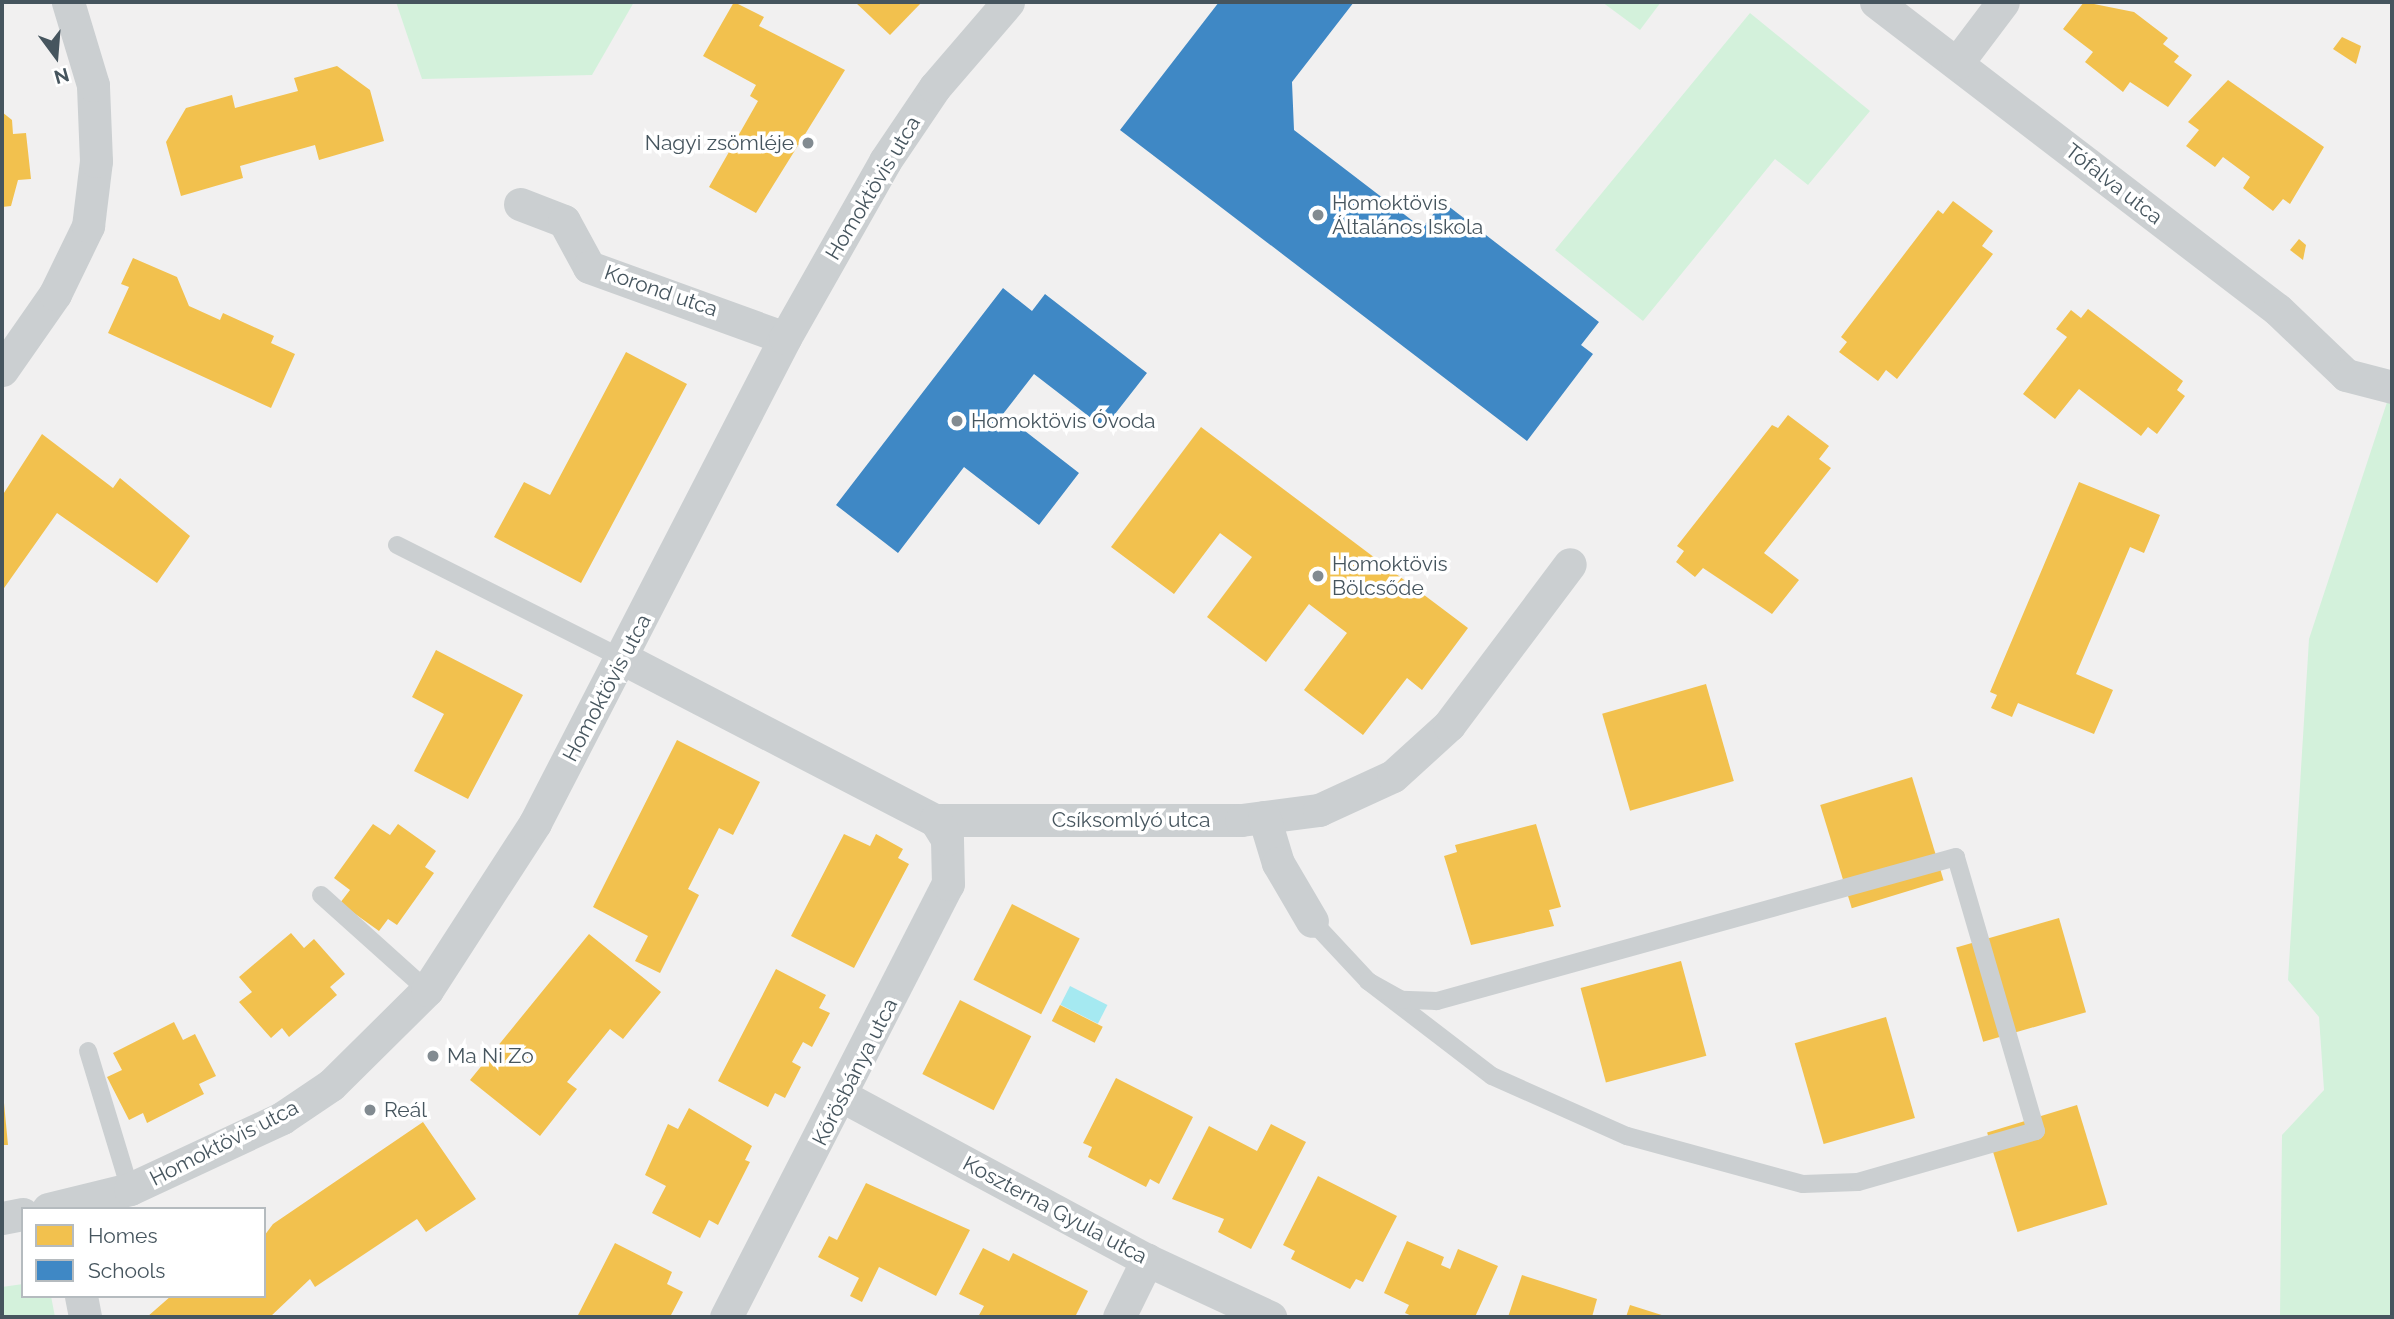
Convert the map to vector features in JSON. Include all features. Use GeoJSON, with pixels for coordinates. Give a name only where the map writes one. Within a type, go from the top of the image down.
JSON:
{"type":"FeatureCollection","features":[{"type":"Feature","properties":{"kind":"street"},"geometry":{"type":"LineString","coordinates":[[2,370],[55,294],[88,226],[96,161],[93,85],[68,2]]}},
{"type":"Feature","properties":{"kind":"street","name":"Homoktövis utca"},"geometry":{"type":"LineString","coordinates":[[61,1207],[130,1189],[282,1118],[331,1085],[427,990],[494,893],[624,659],[785,338],[885,161],[935,88],[1008,2]]}},
{"type":"Feature","properties":{"kind":"street","name":"Tófalva utca"},"geometry":{"type":"LineString","coordinates":[[1877,2],[2278,310],[2346,374],[2392,387]]}},
{"type":"Feature","properties":{"kind":"street"},"geometry":{"type":"LineString","coordinates":[[1957,63],[2003,2]]}},
{"type":"Feature","properties":{"kind":"street","name":"Korond utca"},"geometry":{"type":"LineString","coordinates":[[520,204],[564,222],[589,267],[785,338]]}},
{"type":"Feature","properties":{"kind":"street","name":"Csíksomlyó utca"},"geometry":{"type":"LineString","coordinates":[[624,659],[935,820],[1264,817],[1319,810],[1393,776],[1449,725],[1570,564]]}},
{"type":"Feature","properties":{"kind":"street"},"geometry":{"type":"LineString","coordinates":[[1264,817],[1278,863],[1312,921]]}},
{"type":"Feature","properties":{"kind":"street","name":"Kőrösbánya utca"},"geometry":{"type":"LineString","coordinates":[[726,1317],[844,1097],[948,884],[947,839],[935,820]]}},
{"type":"Feature","properties":{"kind":"street","name":"Koszterna Gyula utca"},"geometry":{"type":"LineString","coordinates":[[844,1097],[1147,1260],[1270,1317]]}},
{"type":"Feature","properties":{"kind":"street"},"geometry":{"type":"LineString","coordinates":[[2,1218],[21,1214]]}},
{"type":"Feature","properties":{"kind":"street"},"geometry":{"type":"LineString","coordinates":[[1119,1317],[1147,1260]]}},
{"type":"Feature","properties":{"kind":"street"},"geometry":{"type":"LineString","coordinates":[[81,1298],[85,1317]]}},
{"type":"Feature","properties":{"kind":"lane"},"geometry":{"type":"LineString","coordinates":[[397,545],[624,659]]}},
{"type":"Feature","properties":{"kind":"lane"},"geometry":{"type":"LineString","coordinates":[[1312,921],[1368,981],[1492,1076],[1627,1136],[1802,1184],[1858,1182],[2036,1131],[1956,857],[1437,1001],[1402,1000],[1368,981]]}},
{"type":"Feature","properties":{"kind":"lane"},"geometry":{"type":"LineString","coordinates":[[321,895],[427,990]]}},
{"type":"Feature","properties":{"kind":"lane"},"geometry":{"type":"LineString","coordinates":[[88,1051],[130,1189]]}},
{"type":"Feature","properties":{"kind":"green space"},"geometry":{"type":"Polygon","coordinates":[[[396,2],[634,2],[592,75],[422,79],[396,2]]]}},
{"type":"Feature","properties":{"kind":"green space"},"geometry":{"type":"Polygon","coordinates":[[[1602,2],[1661,2],[1640,30],[1602,2]]]}},
{"type":"Feature","properties":{"kind":"green space"},"geometry":{"type":"Polygon","coordinates":[[[1750,13],[1870,111],[1808,185],[1775,159],[1643,321],[1555,250],[1750,13]]]}},
{"type":"Feature","properties":{"kind":"green space"},"geometry":{"type":"Polygon","coordinates":[[[2392,387],[2392,1317],[2280,1317],[2282,1135],[2324,1090],[2319,1017],[2288,980],[2309,639],[2392,387]]]}},
{"type":"Feature","properties":{"kind":"green space"},"geometry":{"type":"Polygon","coordinates":[[[21,1284],[21,1298],[51,1298],[55,1317],[2,1317],[2,1287],[21,1284]]]}},
{"type":"Feature","properties":{"kind":"water"},"geometry":{"type":"Polygon","coordinates":[[[1070,986],[1107,1005],[1098,1024],[1060,1005],[1070,986]]]}},
{"type":"Feature","properties":{"kind":"building: Homes"},"geometry":{"type":"Polygon","coordinates":[[[734,2],[764,17],[759,26],[845,70],[756,213],[709,187],[758,101],[750,96],[756,85],[703,56],[734,2]]]}},
{"type":"Feature","properties":{"kind":"building: Homes"},"geometry":{"type":"Polygon","coordinates":[[[855,2],[922,2],[890,35],[855,2]]]}},
{"type":"Feature","properties":{"kind":"building: Homes"},"geometry":{"type":"Polygon","coordinates":[[[2084,2],[2134,12],[2168,38],[2163,44],[2179,56],[2174,62],[2192,75],[2168,107],[2130,82],[2123,92],[2085,62],[2093,52],[2063,29],[2084,2]]]}},
{"type":"Feature","properties":{"kind":"building: Homes"},"geometry":{"type":"Polygon","coordinates":[[[2342,37],[2361,46],[2356,64],[2333,49],[2342,37]]]}},
{"type":"Feature","properties":{"kind":"building: Homes"},"geometry":{"type":"Polygon","coordinates":[[[337,66],[370,90],[384,141],[319,160],[315,145],[240,166],[243,178],[181,196],[166,142],[186,108],[232,95],[235,108],[298,91],[294,78],[337,66]]]}},
{"type":"Feature","properties":{"kind":"building: Homes"},"geometry":{"type":"Polygon","coordinates":[[[2228,80],[2324,147],[2290,204],[2283,199],[2273,211],[2243,188],[2250,177],[2223,157],[2215,167],[2186,146],[2199,130],[2188,122],[2228,80]]]}},
{"type":"Feature","properties":{"kind":"building: Homes"},"geometry":{"type":"Polygon","coordinates":[[[2,112],[12,120],[13,134],[26,133],[31,179],[18,180],[11,206],[2,207],[2,112]]]}},
{"type":"Feature","properties":{"kind":"building: Homes"},"geometry":{"type":"Polygon","coordinates":[[[1953,201],[1993,231],[1982,246],[1993,254],[1897,379],[1886,370],[1878,381],[1839,352],[1847,342],[1841,337],[1938,210],[1943,214],[1953,201]]]}},
{"type":"Feature","properties":{"kind":"building: Homes"},"geometry":{"type":"Polygon","coordinates":[[[2299,239],[2306,245],[2303,260],[2290,250],[2299,239]]]}},
{"type":"Feature","properties":{"kind":"building: Homes"},"geometry":{"type":"Polygon","coordinates":[[[133,258],[177,277],[189,306],[220,320],[223,313],[274,336],[271,343],[295,354],[271,408],[108,333],[129,287],[121,284],[133,258]]]}},
{"type":"Feature","properties":{"kind":"building: Homes"},"geometry":{"type":"Polygon","coordinates":[[[2088,309],[2183,381],[2177,390],[2185,396],[2157,434],[2148,427],[2141,436],[2079,389],[2055,419],[2023,394],[2067,337],[2056,329],[2071,310],[2081,318],[2088,309]]]}},
{"type":"Feature","properties":{"kind":"building: Homes"},"geometry":{"type":"Polygon","coordinates":[[[626,352],[687,384],[581,583],[494,537],[524,482],[550,495],[626,352]]]}},
{"type":"Feature","properties":{"kind":"building: Homes"},"geometry":{"type":"Polygon","coordinates":[[[1788,415],[1829,446],[1819,459],[1831,468],[1764,553],[1799,580],[1772,614],[1703,568],[1695,577],[1676,562],[1684,551],[1677,546],[1772,425],[1778,428],[1788,415]]]}},
{"type":"Feature","properties":{"kind":"building: Homes","name":"Homoktövis Bölcsőde"},"geometry":{"type":"Polygon","coordinates":[[[1201,427],[1468,628],[1422,690],[1407,678],[1363,735],[1304,690],[1347,633],[1309,604],[1266,662],[1207,617],[1252,557],[1220,533],[1174,594],[1111,547],[1201,427]]]}},
{"type":"Feature","properties":{"kind":"building: Homes"},"geometry":{"type":"Polygon","coordinates":[[[42,434],[113,488],[120,478],[190,536],[157,583],[57,513],[2,591],[2,496],[42,434]]]}},
{"type":"Feature","properties":{"kind":"building: Homes"},"geometry":{"type":"Polygon","coordinates":[[[2079,482],[2160,515],[2144,553],[2130,547],[2076,674],[2113,690],[2094,734],[2018,703],[2012,717],[1991,708],[1997,695],[1990,692],[2079,482]]]}},
{"type":"Feature","properties":{"kind":"building: Homes"},"geometry":{"type":"Polygon","coordinates":[[[436,650],[523,695],[468,799],[414,771],[444,714],[412,697],[436,650]]]}},
{"type":"Feature","properties":{"kind":"building: Homes"},"geometry":{"type":"Polygon","coordinates":[[[1706,684],[1734,781],[1630,811],[1602,714],[1706,684]]]}},
{"type":"Feature","properties":{"kind":"building: Homes"},"geometry":{"type":"Polygon","coordinates":[[[677,740],[760,782],[733,835],[719,828],[688,889],[699,895],[660,973],[635,961],[648,936],[593,907],[677,740]]]}},
{"type":"Feature","properties":{"kind":"building: Homes"},"geometry":{"type":"Polygon","coordinates":[[[1912,777],[1944,880],[1852,908],[1820,805],[1912,777]]]}},
{"type":"Feature","properties":{"kind":"building: Homes"},"geometry":{"type":"Polygon","coordinates":[[[373,824],[390,835],[398,824],[436,851],[425,867],[434,873],[397,925],[388,919],[379,931],[340,903],[350,890],[334,878],[373,824]]]}},
{"type":"Feature","properties":{"kind":"building: Homes"},"geometry":{"type":"Polygon","coordinates":[[[1536,824],[1561,907],[1549,910],[1554,926],[1471,945],[1444,856],[1457,852],[1455,845],[1536,824]]]}},
{"type":"Feature","properties":{"kind":"building: Homes"},"geometry":{"type":"Polygon","coordinates":[[[844,834],[870,846],[876,834],[903,849],[898,858],[909,864],[854,968],[791,936],[844,834]]]}},
{"type":"Feature","properties":{"kind":"building: Homes"},"geometry":{"type":"Polygon","coordinates":[[[1012,904],[1080,939],[1041,1014],[973,980],[1012,904]]]}},
{"type":"Feature","properties":{"kind":"building: Homes"},"geometry":{"type":"Polygon","coordinates":[[[2059,918],[2086,1012],[1983,1042],[1956,947],[2059,918]]]}},
{"type":"Feature","properties":{"kind":"building: Homes"},"geometry":{"type":"Polygon","coordinates":[[[291,933],[304,948],[314,939],[345,974],[330,987],[337,995],[289,1037],[282,1028],[271,1038],[239,1002],[252,992],[239,977],[291,933]]]}},
{"type":"Feature","properties":{"kind":"building: Homes"},"geometry":{"type":"Polygon","coordinates":[[[589,934],[661,992],[623,1039],[610,1029],[567,1082],[577,1089],[540,1136],[470,1080],[589,934]]]}},
{"type":"Feature","properties":{"kind":"building: Homes"},"geometry":{"type":"Polygon","coordinates":[[[1681,961],[1706,1056],[1606,1083],[1581,988],[1681,961]]]}},
{"type":"Feature","properties":{"kind":"building: Homes"},"geometry":{"type":"Polygon","coordinates":[[[776,969],[826,995],[819,1008],[830,1013],[812,1047],[803,1042],[792,1062],[801,1067],[785,1098],[775,1093],[768,1107],[718,1081],[776,969]]]}},
{"type":"Feature","properties":{"kind":"building: Homes"},"geometry":{"type":"Polygon","coordinates":[[[960,1000],[1031,1036],[994,1110],[922,1074],[960,1000]]]}},
{"type":"Feature","properties":{"kind":"building: Homes"},"geometry":{"type":"Polygon","coordinates":[[[1060,1005],[1103,1027],[1095,1043],[1052,1021],[1060,1005]]]}},
{"type":"Feature","properties":{"kind":"building: Homes"},"geometry":{"type":"Polygon","coordinates":[[[1886,1017],[1915,1118],[1824,1144],[1795,1043],[1886,1017]]]}},
{"type":"Feature","properties":{"kind":"building: Homes"},"geometry":{"type":"Polygon","coordinates":[[[174,1022],[183,1040],[195,1034],[216,1076],[199,1084],[204,1094],[147,1123],[143,1113],[129,1120],[107,1077],[122,1070],[113,1053],[174,1022]]]}},
{"type":"Feature","properties":{"kind":"building: Homes"},"geometry":{"type":"Polygon","coordinates":[[[1116,1078],[1193,1117],[1159,1184],[1150,1179],[1146,1187],[1088,1157],[1092,1147],[1083,1143],[1116,1078]]]}},
{"type":"Feature","properties":{"kind":"building: Homes"},"geometry":{"type":"Polygon","coordinates":[[[4,1103],[8,1145],[2,1145],[4,1103]]]}},
{"type":"Feature","properties":{"kind":"building: Homes"},"geometry":{"type":"Polygon","coordinates":[[[2077,1105],[2107,1204],[2018,1232],[1987,1132],[2077,1105]]]}},
{"type":"Feature","properties":{"kind":"building: Homes"},"geometry":{"type":"Polygon","coordinates":[[[689,1108],[752,1146],[745,1160],[750,1162],[718,1225],[709,1220],[700,1238],[652,1213],[666,1186],[645,1175],[668,1124],[678,1129],[689,1108]]]}},
{"type":"Feature","properties":{"kind":"building: Homes"},"geometry":{"type":"Polygon","coordinates":[[[423,1122],[476,1199],[426,1232],[417,1219],[315,1287],[310,1279],[270,1317],[147,1317],[169,1298],[266,1298],[266,1233],[273,1224],[423,1122]]]}},
{"type":"Feature","properties":{"kind":"building: Homes"},"geometry":{"type":"Polygon","coordinates":[[[1271,1124],[1306,1142],[1251,1249],[1218,1232],[1224,1219],[1172,1199],[1209,1126],[1257,1151],[1271,1124]]]}},
{"type":"Feature","properties":{"kind":"building: Homes"},"geometry":{"type":"Polygon","coordinates":[[[1318,1176],[1397,1216],[1363,1282],[1356,1279],[1350,1289],[1291,1259],[1295,1251],[1283,1245],[1318,1176]]]}},
{"type":"Feature","properties":{"kind":"building: Homes"},"geometry":{"type":"Polygon","coordinates":[[[866,1183],[970,1230],[936,1296],[879,1267],[862,1302],[850,1296],[859,1278],[818,1257],[829,1236],[837,1240],[866,1183]]]}},
{"type":"Feature","properties":{"kind":"building: Homes"},"geometry":{"type":"Polygon","coordinates":[[[1407,1241],[1444,1257],[1441,1265],[1450,1269],[1458,1249],[1498,1266],[1475,1317],[1414,1317],[1405,1313],[1409,1305],[1384,1293],[1407,1241]]]}},
{"type":"Feature","properties":{"kind":"building: Homes"},"geometry":{"type":"Polygon","coordinates":[[[615,1243],[672,1272],[667,1284],[683,1292],[670,1317],[577,1317],[615,1243]]]}},
{"type":"Feature","properties":{"kind":"building: Homes"},"geometry":{"type":"Polygon","coordinates":[[[983,1248],[1009,1261],[1013,1253],[1088,1291],[1075,1317],[978,1317],[984,1306],[959,1294],[983,1248]]]}},
{"type":"Feature","properties":{"kind":"building: Homes"},"geometry":{"type":"Polygon","coordinates":[[[1522,1275],[1597,1299],[1592,1317],[1508,1317],[1522,1275]]]}},
{"type":"Feature","properties":{"kind":"building: Homes"},"geometry":{"type":"Polygon","coordinates":[[[1630,1305],[1668,1317],[1626,1317],[1630,1305]]]}},
{"type":"Feature","properties":{"kind":"building: Schools","name":"Homoktövis Általános Iskola"},"geometry":{"type":"Polygon","coordinates":[[[1219,2],[1354,2],[1292,82],[1294,130],[1422,228],[1443,202],[1599,322],[1581,345],[1593,354],[1527,441],[1120,130],[1219,2]]]}},
{"type":"Feature","properties":{"kind":"building: Schools","name":"Homoktövis Óvoda"},"geometry":{"type":"Polygon","coordinates":[[[1003,288],[1032,311],[1045,294],[1147,373],[1104,428],[1034,374],[1003,414],[1079,473],[1039,525],[964,467],[898,553],[836,505],[1003,288]]]}},
{"type":"Feature","properties":{"kind":"place","name":"Nagyi zsömléje"},"geometry":{"type":"Point","coordinates":[808,143]}},
{"type":"Feature","properties":{"kind":"place","name":"Homoktövis Általános Iskola"},"geometry":{"type":"Point","coordinates":[1318,215]}},
{"type":"Feature","properties":{"kind":"place","name":"Homoktövis Óvoda"},"geometry":{"type":"Point","coordinates":[957,421]}},
{"type":"Feature","properties":{"kind":"place","name":"Homoktövis Bölcsőde"},"geometry":{"type":"Point","coordinates":[1318,576]}},
{"type":"Feature","properties":{"kind":"place","name":"Ma Ni Zo"},"geometry":{"type":"Point","coordinates":[433,1056]}},
{"type":"Feature","properties":{"kind":"place","name":"Reál"},"geometry":{"type":"Point","coordinates":[370,1110]}}]}
